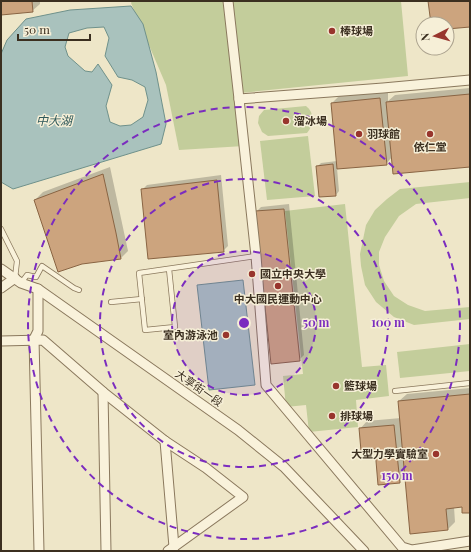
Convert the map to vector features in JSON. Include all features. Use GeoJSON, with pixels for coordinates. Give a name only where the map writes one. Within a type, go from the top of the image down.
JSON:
{"type":"FeatureCollection","features":[{"type":"Feature","properties":{"kind":"street"},"geometry":{"type":"LineString","coordinates":[[228,1],[256,256],[266,385],[402,547],[412,551],[470,541]]}},
{"type":"Feature","properties":{"kind":"street"},"geometry":{"type":"LineString","coordinates":[[239,99],[470,80]]}},
{"type":"Feature","properties":{"kind":"street","name":"大享街一段"},"geometry":{"type":"LineString","coordinates":[[1,269],[18,280],[38,289],[238,430],[284,467],[364,551]]}},
{"type":"Feature","properties":{"kind":"street"},"geometry":{"type":"LineString","coordinates":[[1,288],[18,280]]}},
{"type":"Feature","properties":{"kind":"street"},"geometry":{"type":"LineString","coordinates":[[38,289],[38,331],[34,339],[39,551]]}},
{"type":"Feature","properties":{"kind":"street"},"geometry":{"type":"LineString","coordinates":[[1,341],[34,339],[43,340],[103,392],[165,441],[206,468],[243,497],[171,549]]}},
{"type":"Feature","properties":{"kind":"street"},"geometry":{"type":"LineString","coordinates":[[103,392],[106,551]]}},
{"type":"Feature","properties":{"kind":"street"},"geometry":{"type":"LineString","coordinates":[[165,441],[171,549]]}},
{"type":"Feature","properties":{"kind":"lane"},"geometry":{"type":"LineString","coordinates":[[1,229],[17,261],[18,280],[27,275],[36,277],[42,266],[79,290]]}},
{"type":"Feature","properties":{"kind":"lane"},"geometry":{"type":"LineString","coordinates":[[169,269],[175,327],[145,330],[139,273],[256,256]]}},
{"type":"Feature","properties":{"kind":"lane"},"geometry":{"type":"LineString","coordinates":[[111,302],[142,299]]}},
{"type":"Feature","properties":{"kind":"lane"},"geometry":{"type":"LineString","coordinates":[[395,391],[470,383]]}},
{"type":"Feature","properties":{"kind":"green space"},"geometry":{"type":"Polygon","coordinates":[[[132,1],[228,1],[244,146],[179,150],[166,85],[131,3],[132,1]]]}},
{"type":"Feature","properties":{"kind":"green space"},"geometry":{"type":"Polygon","coordinates":[[[231,1],[401,1],[408,76],[240,93],[231,1]]]}},
{"type":"Feature","properties":{"kind":"green space","name":"溜冰場"},"geometry":{"type":"Polygon","coordinates":[[[306,106],[311,112],[312,116],[312,123],[307,133],[268,136],[262,132],[258,123],[259,116],[264,110],[306,106]]]}},
{"type":"Feature","properties":{"kind":"green space"},"geometry":{"type":"Polygon","coordinates":[[[308,136],[315,196],[267,200],[260,141],[308,136]]]}},
{"type":"Feature","properties":{"kind":"green space"},"geometry":{"type":"Polygon","coordinates":[[[470,182],[470,198],[416,204],[399,216],[385,237],[379,252],[379,265],[384,281],[394,296],[408,305],[425,311],[470,307],[470,319],[414,325],[394,317],[376,302],[365,285],[360,254],[366,225],[375,210],[400,189],[470,182]]]}},
{"type":"Feature","properties":{"kind":"green space"},"geometry":{"type":"Polygon","coordinates":[[[345,204],[362,367],[386,365],[389,396],[356,400],[358,427],[309,432],[306,405],[286,407],[283,376],[303,374],[285,211],[345,204]]]}},
{"type":"Feature","properties":{"kind":"green space","name":"籃球場"},"geometry":{"type":"Polygon","coordinates":[[[470,344],[470,371],[400,378],[397,352],[470,344]]]}},
{"type":"Feature","properties":{"kind":"water","name":"中大湖"},"geometry":{"type":"Polygon","coordinates":[[[131,6],[143,24],[156,72],[166,124],[161,144],[13,189],[1,182],[1,54],[7,40],[26,19],[70,10],[131,6]],[[104,27],[87,28],[69,33],[65,47],[68,56],[85,71],[92,72],[98,64],[112,85],[106,106],[110,122],[120,126],[131,125],[143,117],[148,100],[145,87],[132,80],[118,77],[105,56],[109,38],[104,27]]]}},
{"type":"Feature","properties":{"kind":"water","name":"室內游泳池"},"geometry":{"type":"Polygon","coordinates":[[[243,280],[255,385],[209,390],[197,285],[243,280]]]}},
{"type":"Feature","properties":{"kind":"building"},"geometry":{"type":"Polygon","coordinates":[[[1,1],[32,1],[33,12],[1,15],[1,1]]]}},
{"type":"Feature","properties":{"kind":"building"},"geometry":{"type":"Polygon","coordinates":[[[428,1],[470,1],[470,27],[455,28],[455,16],[430,16],[428,1]]]}},
{"type":"Feature","properties":{"kind":"building","name":"依仁堂"},"geometry":{"type":"Polygon","coordinates":[[[470,94],[470,167],[393,174],[386,102],[470,94]]]}},
{"type":"Feature","properties":{"kind":"building","name":"羽球館"},"geometry":{"type":"Polygon","coordinates":[[[380,98],[387,165],[337,169],[331,103],[380,98]]]}},
{"type":"Feature","properties":{"kind":"building"},"geometry":{"type":"Polygon","coordinates":[[[333,164],[336,196],[319,197],[316,166],[333,164]]]}},
{"type":"Feature","properties":{"kind":"building"},"geometry":{"type":"Polygon","coordinates":[[[103,174],[121,259],[82,264],[58,272],[34,200],[103,174]]]}},
{"type":"Feature","properties":{"kind":"building"},"geometry":{"type":"Polygon","coordinates":[[[217,180],[224,252],[148,259],[141,189],[217,180]]]}},
{"type":"Feature","properties":{"kind":"building","name":"中大國民運動中心"},"geometry":{"type":"Polygon","coordinates":[[[284,209],[300,361],[271,364],[255,211],[284,209]]]}},
{"type":"Feature","properties":{"kind":"building","name":"大型力學實驗室"},"geometry":{"type":"Polygon","coordinates":[[[470,394],[470,513],[462,513],[462,507],[446,509],[448,530],[410,534],[398,401],[470,394]]]}},
{"type":"Feature","properties":{"kind":"building"},"geometry":{"type":"Polygon","coordinates":[[[394,425],[400,483],[378,485],[375,449],[361,451],[359,428],[394,425]]]}},
{"type":"Feature","properties":{"kind":"place","name":"棒球場"},"geometry":{"type":"Point","coordinates":[332,31]}},
{"type":"Feature","properties":{"kind":"place","name":"溜冰場"},"geometry":{"type":"Point","coordinates":[286,121]}},
{"type":"Feature","properties":{"kind":"place","name":"羽球館"},"geometry":{"type":"Point","coordinates":[359,134]}},
{"type":"Feature","properties":{"kind":"place","name":"依仁堂"},"geometry":{"type":"Point","coordinates":[430,134]}},
{"type":"Feature","properties":{"kind":"place","name":"國立中央大學"},"geometry":{"type":"Point","coordinates":[252,274]}},
{"type":"Feature","properties":{"kind":"place","name":"中大國民運動中心"},"geometry":{"type":"Point","coordinates":[278,286]}},
{"type":"Feature","properties":{"kind":"place","name":"室內游泳池"},"geometry":{"type":"Point","coordinates":[226,335]}},
{"type":"Feature","properties":{"kind":"place","name":"籃球場"},"geometry":{"type":"Point","coordinates":[336,386]}},
{"type":"Feature","properties":{"kind":"place","name":"排球場"},"geometry":{"type":"Point","coordinates":[332,416]}},
{"type":"Feature","properties":{"kind":"place","name":"大型力學實驗室"},"geometry":{"type":"Point","coordinates":[436,454]}}]}
